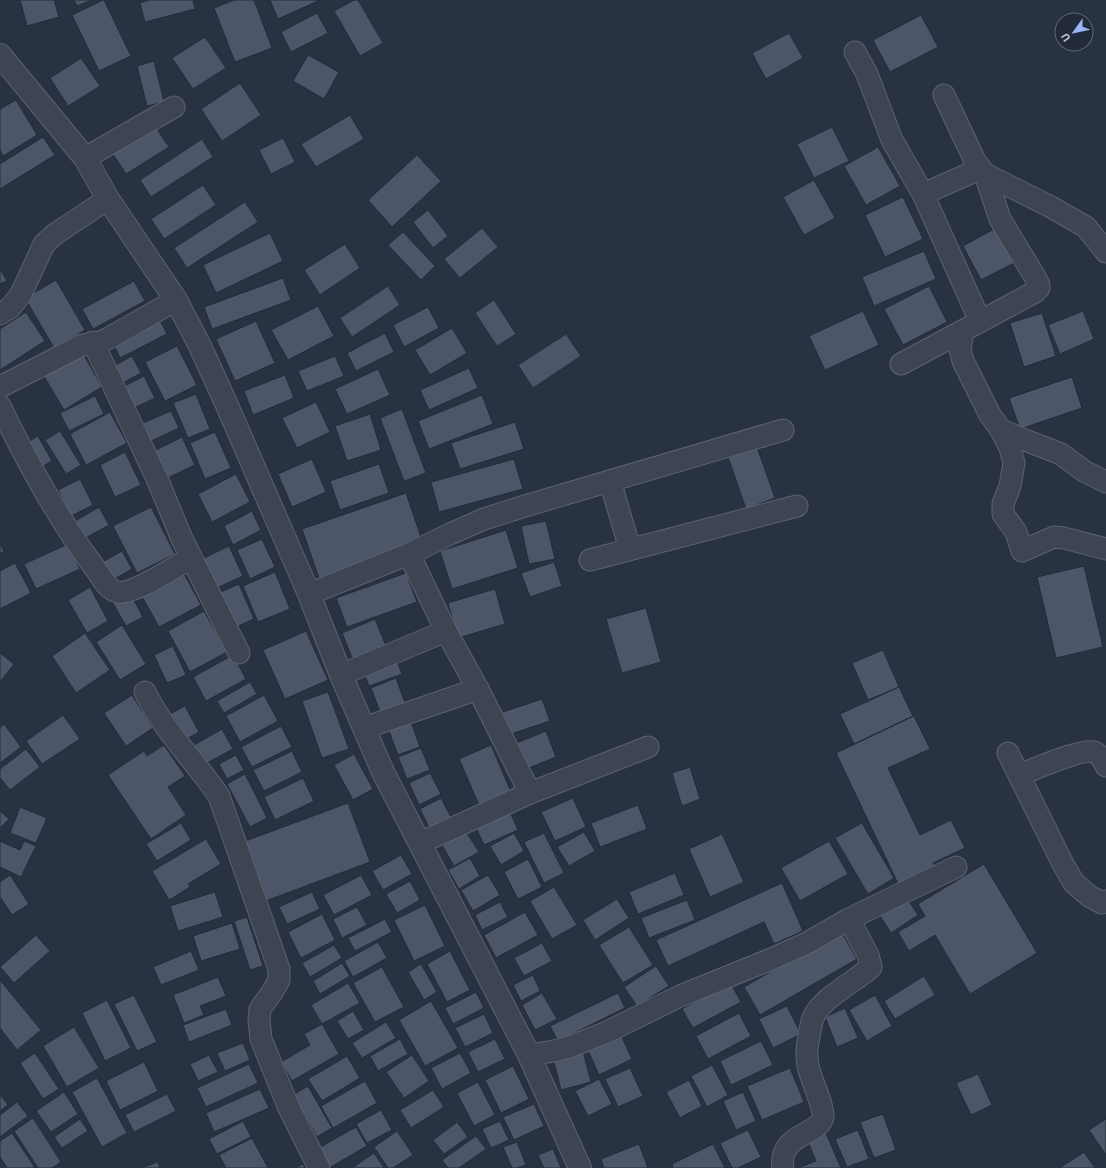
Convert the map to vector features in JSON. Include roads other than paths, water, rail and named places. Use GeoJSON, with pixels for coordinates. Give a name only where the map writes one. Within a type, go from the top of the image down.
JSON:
{"type":"FeatureCollection","features":[{"type":"Feature","properties":{"kind":"street"},"geometry":{"type":"LineString","coordinates":[[855,52],[867,74],[892,140],[923,194],[980,321]]}},
{"type":"Feature","properties":{"kind":"street"},"geometry":{"type":"LineString","coordinates":[[0,56],[85,158],[108,198],[143,248],[176,300],[226,403],[309,594],[341,675],[383,772],[529,1055],[580,1168]]}},
{"type":"Feature","properties":{"kind":"street"},"geometry":{"type":"LineString","coordinates":[[901,364],[963,332],[980,321],[1035,292],[1039,288],[1035,277],[1000,219],[983,172],[975,161],[944,96]]}},
{"type":"Feature","properties":{"kind":"street"},"geometry":{"type":"LineString","coordinates":[[85,158],[174,107]]}},
{"type":"Feature","properties":{"kind":"street"},"geometry":{"type":"LineString","coordinates":[[923,194],[983,172],[1086,227],[1106,252]]}},
{"type":"Feature","properties":{"kind":"street"},"geometry":{"type":"LineString","coordinates":[[0,314],[10,308],[19,298],[44,244],[55,234],[108,198]]}},
{"type":"Feature","properties":{"kind":"street"},"geometry":{"type":"LineString","coordinates":[[0,387],[82,345],[100,342],[109,338],[176,300]]}},
{"type":"Feature","properties":{"kind":"street"},"geometry":{"type":"LineString","coordinates":[[963,332],[960,350],[963,361],[990,415],[1001,430],[1010,448],[1014,463],[1010,486],[1003,504],[1004,514],[1016,532],[1022,551],[1054,538],[1064,538],[1106,549]]}},
{"type":"Feature","properties":{"kind":"street"},"geometry":{"type":"LineString","coordinates":[[93,342],[158,481],[191,558],[239,653]]}},
{"type":"Feature","properties":{"kind":"street"},"geometry":{"type":"LineString","coordinates":[[0,406],[56,512],[84,554],[111,589],[123,592],[136,589],[191,558]]}},
{"type":"Feature","properties":{"kind":"street"},"geometry":{"type":"LineString","coordinates":[[309,594],[410,554],[450,534],[484,520],[525,506],[783,430]]}},
{"type":"Feature","properties":{"kind":"street"},"geometry":{"type":"LineString","coordinates":[[1001,430],[1061,454],[1084,471],[1106,482]]}},
{"type":"Feature","properties":{"kind":"street"},"geometry":{"type":"LineString","coordinates":[[610,481],[630,550]]}},
{"type":"Feature","properties":{"kind":"street"},"geometry":{"type":"LineString","coordinates":[[590,560],[798,506]]}},
{"type":"Feature","properties":{"kind":"street"},"geometry":{"type":"LineString","coordinates":[[410,554],[446,631],[478,689],[530,793]]}},
{"type":"Feature","properties":{"kind":"street"},"geometry":{"type":"LineString","coordinates":[[341,675],[446,631]]}},
{"type":"Feature","properties":{"kind":"street"},"geometry":{"type":"LineString","coordinates":[[364,728],[478,689]]}},
{"type":"Feature","properties":{"kind":"street"},"geometry":{"type":"LineString","coordinates":[[145,692],[151,705],[182,750],[207,778],[219,796],[279,969],[279,980],[260,1009],[259,1021],[261,1039],[286,1101],[319,1168]]}},
{"type":"Feature","properties":{"kind":"street"},"geometry":{"type":"LineString","coordinates":[[420,843],[530,793],[648,748]]}},
{"type":"Feature","properties":{"kind":"street"},"geometry":{"type":"LineString","coordinates":[[1019,775],[1088,750],[1096,752],[1106,766]]}},
{"type":"Feature","properties":{"kind":"street"},"geometry":{"type":"LineString","coordinates":[[1008,754],[1074,883],[1089,896],[1102,902],[1106,902]]}},
{"type":"Feature","properties":{"kind":"street"},"geometry":{"type":"LineString","coordinates":[[529,1055],[569,1047],[605,1033],[680,996],[807,943],[849,920],[956,867]]}},
{"type":"Feature","properties":{"kind":"street"},"geometry":{"type":"LineString","coordinates":[[783,1168],[783,1155],[788,1144],[819,1124],[823,1117],[822,1108],[809,1072],[806,1057],[807,1045],[814,1016],[822,1004],[872,967],[868,955],[849,920]]}}]}
